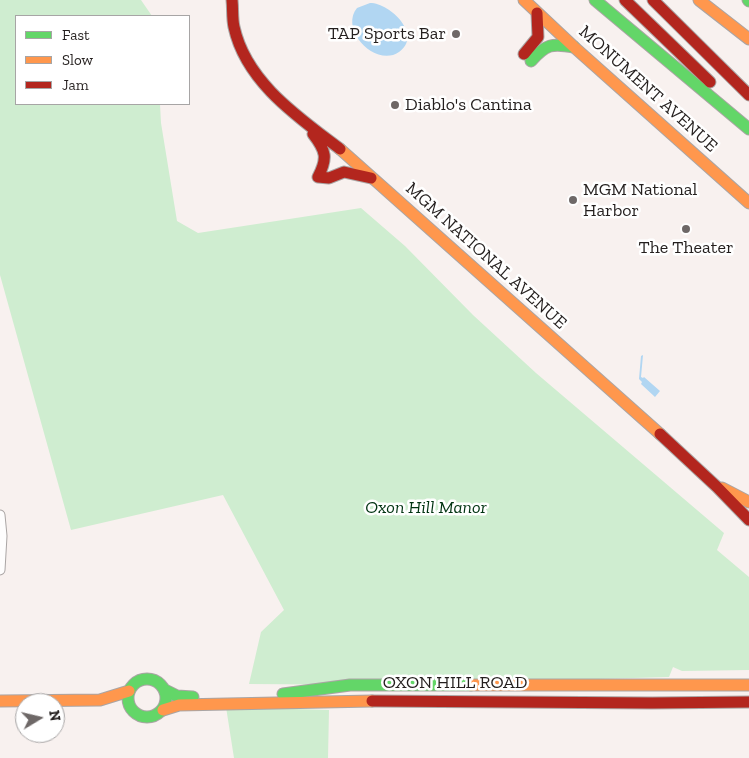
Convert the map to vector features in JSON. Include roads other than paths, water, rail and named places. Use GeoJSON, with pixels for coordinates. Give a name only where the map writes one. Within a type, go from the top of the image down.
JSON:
{"type":"FeatureCollection","features":[{"type":"Feature","properties":{"kind":"main road","name":"MONUMENT AVENUE"},"geometry":{"type":"LineString","coordinates":[[524,0],[749,203]]}},
{"type":"Feature","properties":{"kind":"main road"},"geometry":{"type":"LineString","coordinates":[[596,0],[749,129]]}},
{"type":"Feature","properties":{"kind":"main road"},"geometry":{"type":"LineString","coordinates":[[625,0],[720,92],[749,123]]}},
{"type":"Feature","properties":{"kind":"main road"},"geometry":{"type":"LineString","coordinates":[[653,0],[749,95]]}},
{"type":"Feature","properties":{"kind":"main road"},"geometry":{"type":"LineString","coordinates":[[699,0],[749,37]]}},
{"type":"Feature","properties":{"kind":"main road"},"geometry":{"type":"LineString","coordinates":[[707,0],[749,37]]}},
{"type":"Feature","properties":{"kind":"main road","name":"MGM NATIONAL AVENUE"},"geometry":{"type":"LineString","coordinates":[[233,2],[236,38],[253,72],[268,89],[301,119],[373,178],[717,487],[749,520]]}},
{"type":"Feature","properties":{"kind":"main road"},"geometry":{"type":"LineString","coordinates":[[537,12],[538,37],[528,57],[548,44],[554,43],[574,47]]}},
{"type":"Feature","properties":{"kind":"main road"},"geometry":{"type":"LineString","coordinates":[[682,29],[749,85]]}},
{"type":"Feature","properties":{"kind":"main road"},"geometry":{"type":"LineString","coordinates":[[301,119],[325,152],[325,161],[318,177],[329,178],[344,172],[373,178]]}},
{"type":"Feature","properties":{"kind":"main road"},"geometry":{"type":"LineString","coordinates":[[717,487],[740,496],[749,502]]}},
{"type":"Feature","properties":{"kind":"main road"},"geometry":{"type":"LineString","coordinates":[[0,701],[100,700],[130,708],[142,717],[150,718],[163,710],[167,696],[165,690],[159,683],[151,679],[142,680],[134,684],[129,691],[128,700],[130,708]]}},
{"type":"Feature","properties":{"kind":"main road","name":"OXON HILL ROAD"},"geometry":{"type":"LineString","coordinates":[[165,690],[177,696],[186,697],[288,694],[350,685],[749,685]]}},
{"type":"Feature","properties":{"kind":"main road"},"geometry":{"type":"LineString","coordinates":[[100,700],[129,691]]}},
{"type":"Feature","properties":{"kind":"main road","name":"OXON HILL ROAD"},"geometry":{"type":"LineString","coordinates":[[163,710],[170,706],[179,705],[332,700],[749,702]]}},
{"type":"Feature","properties":{"kind":"street"},"geometry":{"type":"LineString","coordinates":[[0,515],[2,536],[0,570]]}},
{"type":"Feature","properties":{"kind":"water"},"geometry":{"type":"Polygon","coordinates":[[[370,3],[387,8],[395,14],[406,29],[408,38],[406,45],[399,52],[390,56],[380,55],[371,51],[356,36],[353,17],[357,8],[370,3]]]}},
{"type":"Feature","properties":{"kind":"water"},"geometry":{"type":"Polygon","coordinates":[[[643,355],[641,377],[644,377],[660,391],[655,397],[641,384],[642,382],[639,379],[641,356],[643,355]]]}},
{"type":"Feature","properties":{"kind":"place","name":"TAP Sports Bar"},"geometry":{"type":"Point","coordinates":[456,34]}},
{"type":"Feature","properties":{"kind":"place","name":"Diablo's Cantina"},"geometry":{"type":"Point","coordinates":[395,105]}},
{"type":"Feature","properties":{"kind":"place","name":"MGM National Harbor"},"geometry":{"type":"Point","coordinates":[573,200]}},
{"type":"Feature","properties":{"kind":"place","name":"The Theater"},"geometry":{"type":"Point","coordinates":[686,229]}},
{"type":"Feature","properties":{"kind":"park label","name":"Oxon Hill Manor"},"geometry":{"type":"Point","coordinates":[426,508]}}]}
